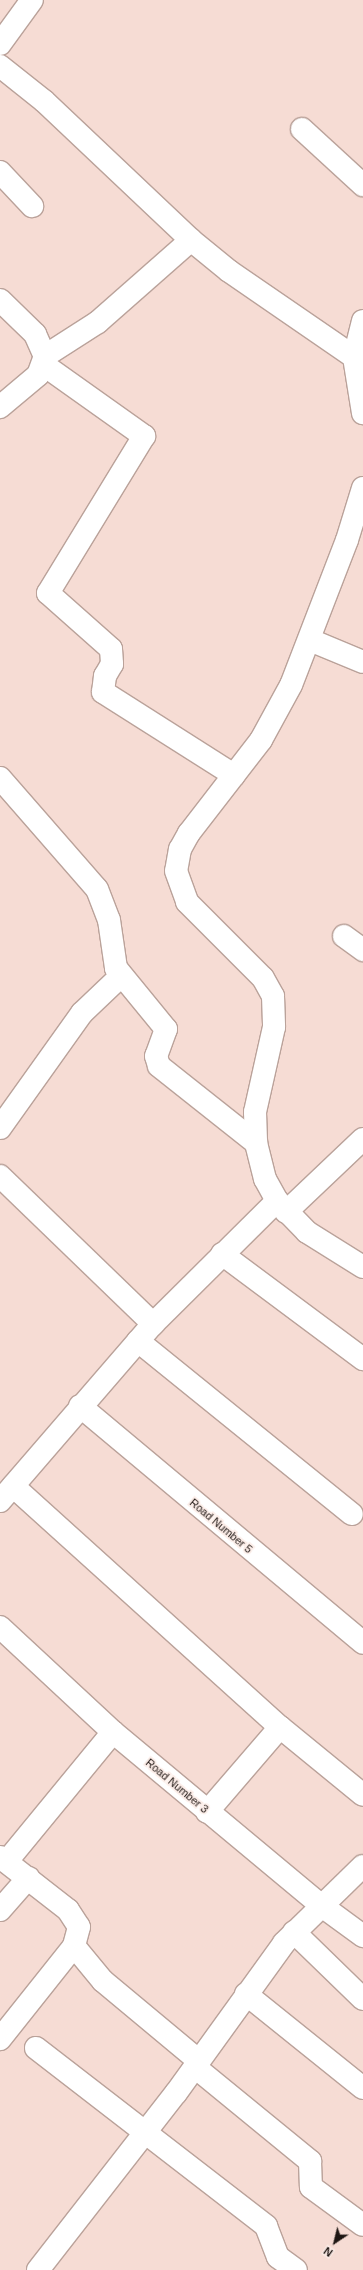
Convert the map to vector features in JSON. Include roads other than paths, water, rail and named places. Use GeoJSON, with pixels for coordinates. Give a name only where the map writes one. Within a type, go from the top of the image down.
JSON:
{"type":"FeatureCollection","features":[{"type":"Feature","properties":{"kind":"street"},"geometry":{"type":"LineString","coordinates":[[0,44],[32,0]]}},
{"type":"Feature","properties":{"kind":"street"},"geometry":{"type":"LineString","coordinates":[[0,66],[44,101],[191,240],[229,271],[354,357]]}},
{"type":"Feature","properties":{"kind":"street"},"geometry":{"type":"LineString","coordinates":[[302,129],[363,185]]}},
{"type":"Feature","properties":{"kind":"street"},"geometry":{"type":"LineString","coordinates":[[0,172],[32,206]]}},
{"type":"Feature","properties":{"kind":"street"},"geometry":{"type":"LineString","coordinates":[[0,407],[38,375],[44,361],[98,322],[191,240]]}},
{"type":"Feature","properties":{"kind":"street"},"geometry":{"type":"LineString","coordinates":[[0,300],[35,334],[44,361],[144,436],[48,593],[111,649],[112,664],[105,676],[103,692],[234,775]]}},
{"type":"Feature","properties":{"kind":"street"},"geometry":{"type":"LineString","coordinates":[[363,321],[354,357],[363,413]]}},
{"type":"Feature","properties":{"kind":"street"},"geometry":{"type":"LineString","coordinates":[[363,488],[310,640],[275,715],[234,775],[189,833],[180,849],[176,871],[187,902],[263,978],[274,996],[277,1012],[255,1112],[256,1143],[265,1179],[281,1206],[307,1232],[363,1267]]}},
{"type":"Feature","properties":{"kind":"street"},"geometry":{"type":"LineString","coordinates":[[310,640],[363,662]]}},
{"type":"Feature","properties":{"kind":"street"},"geometry":{"type":"LineString","coordinates":[[0,778],[97,889],[109,920],[116,968],[121,976],[166,1029],[156,1056],[159,1066],[256,1143]]}},
{"type":"Feature","properties":{"kind":"street"},"geometry":{"type":"LineString","coordinates":[[344,936],[363,950]]}},
{"type":"Feature","properties":{"kind":"street"},"geometry":{"type":"LineString","coordinates":[[0,1128],[82,1013],[121,976]]}},
{"type":"Feature","properties":{"kind":"street"},"geometry":{"type":"LineString","coordinates":[[363,1139],[222,1254],[153,1324],[80,1406],[6,1494],[280,1727],[363,1795]]}},
{"type":"Feature","properties":{"kind":"street"},"geometry":{"type":"LineString","coordinates":[[0,1176],[153,1324]]}},
{"type":"Feature","properties":{"kind":"street"},"geometry":{"type":"LineString","coordinates":[[222,1254],[363,1359]]}},
{"type":"Feature","properties":{"kind":"street"},"geometry":{"type":"LineString","coordinates":[[138,1341],[352,1514]]}},
{"type":"Feature","properties":{"kind":"street","name":"Road Number 5"},"geometry":{"type":"LineString","coordinates":[[80,1406],[363,1643]]}},
{"type":"Feature","properties":{"kind":"street","name":"Road Number 3"},"geometry":{"type":"LineString","coordinates":[[0,1627],[113,1732],[322,1906],[363,1936]]}},
{"type":"Feature","properties":{"kind":"street"},"geometry":{"type":"LineString","coordinates":[[208,1812],[280,1727]]}},
{"type":"Feature","properties":{"kind":"street"},"geometry":{"type":"LineString","coordinates":[[0,2039],[74,1946],[79,1927],[76,1918],[3,1859],[113,1732]]}},
{"type":"Feature","properties":{"kind":"street"},"geometry":{"type":"LineString","coordinates":[[38,2270],[197,2064],[246,1994],[294,1932],[363,1866]]}},
{"type":"Feature","properties":{"kind":"street"},"geometry":{"type":"LineString","coordinates":[[0,1910],[28,1878]]}},
{"type":"Feature","properties":{"kind":"street"},"geometry":{"type":"LineString","coordinates":[[294,1932],[363,1999]]}},
{"type":"Feature","properties":{"kind":"street"},"geometry":{"type":"LineString","coordinates":[[74,1946],[103,1981],[310,2161],[311,2186],[363,2225]]}},
{"type":"Feature","properties":{"kind":"street"},"geometry":{"type":"LineString","coordinates":[[246,1994],[363,2088]]}},
{"type":"Feature","properties":{"kind":"street"},"geometry":{"type":"LineString","coordinates":[[36,2048],[266,2226],[278,2257],[296,2270]]}}]}
